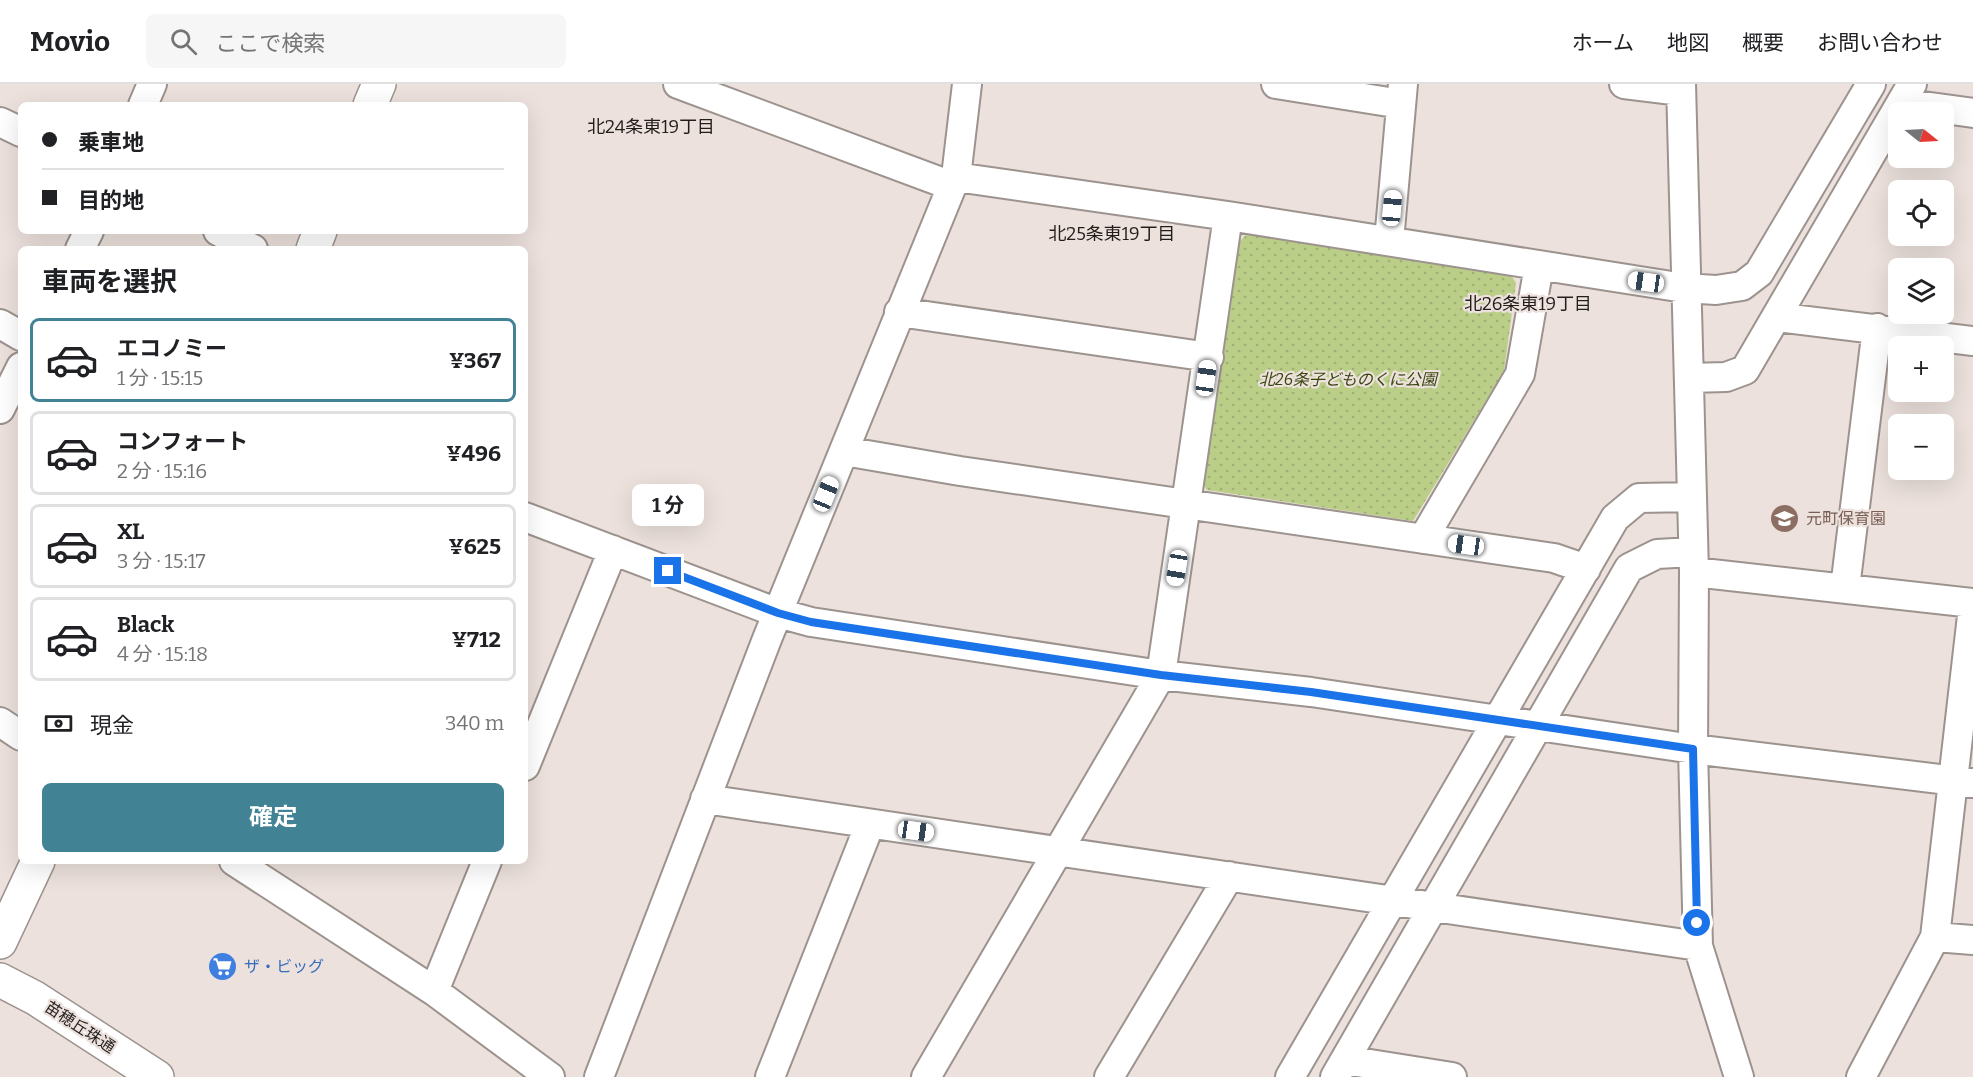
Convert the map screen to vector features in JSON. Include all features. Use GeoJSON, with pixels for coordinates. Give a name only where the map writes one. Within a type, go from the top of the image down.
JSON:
{"type":"FeatureCollection","features":[{"type":"Feature","properties":{"kind":"street"},"geometry":{"type":"LineString","coordinates":[[144,102],[152,84]]}},
{"type":"Feature","properties":{"kind":"street"},"geometry":{"type":"LineString","coordinates":[[371,102],[379,84]]}},
{"type":"Feature","properties":{"kind":"street"},"geometry":{"type":"LineString","coordinates":[[678,84],[954,182],[1228,216],[1684,288],[1716,290],[1742,286],[1759,273],[1871,84]]}},
{"type":"Feature","properties":{"kind":"street"},"geometry":{"type":"LineString","coordinates":[[599,1077],[778,613],[954,182],[967,84]]}},
{"type":"Feature","properties":{"kind":"street"},"geometry":{"type":"LineString","coordinates":[[1276,84],[1402,94],[1389,241]]}},
{"type":"Feature","properties":{"kind":"street"},"geometry":{"type":"LineString","coordinates":[[1624,84],[1681,88],[1684,288],[1692,497],[1693,749],[1698,946],[1739,1077]]}},
{"type":"Feature","properties":{"kind":"street"},"geometry":{"type":"LineString","coordinates":[[1689,378],[1726,377],[1745,370],[1906,93],[1973,113]]}},
{"type":"Feature","properties":{"kind":"street"},"geometry":{"type":"LineString","coordinates":[[0,122],[18,131]]}},
{"type":"Feature","properties":{"kind":"street"},"geometry":{"type":"LineString","coordinates":[[926,1077],[1161,675],[1228,216]]}},
{"type":"Feature","properties":{"kind":"street"},"geometry":{"type":"LineString","coordinates":[[224,234],[247,246]]}},
{"type":"Feature","properties":{"kind":"street"},"geometry":{"type":"LineString","coordinates":[[1423,539],[1520,374],[1539,266]]}},
{"type":"Feature","properties":{"kind":"street"},"geometry":{"type":"LineString","coordinates":[[899,312],[1209,357]]}},
{"type":"Feature","properties":{"kind":"street"},"geometry":{"type":"LineString","coordinates":[[1776,317],[1973,340]]}},
{"type":"Feature","properties":{"kind":"street"},"geometry":{"type":"LineString","coordinates":[[0,324],[18,334]]}},
{"type":"Feature","properties":{"kind":"street"},"geometry":{"type":"LineString","coordinates":[[1845,588],[1876,328]]}},
{"type":"Feature","properties":{"kind":"street"},"geometry":{"type":"LineString","coordinates":[[0,409],[18,373]]}},
{"type":"Feature","properties":{"kind":"street"},"geometry":{"type":"LineString","coordinates":[[844,451],[960,471],[1554,558],[1586,569]]}},
{"type":"Feature","properties":{"kind":"street"},"geometry":{"type":"LineString","coordinates":[[1290,1077],[1615,518],[1639,498],[1692,497]]}},
{"type":"Feature","properties":{"kind":"street"},"geometry":{"type":"LineString","coordinates":[[528,518],[778,613],[811,622],[1161,675],[1311,692],[1693,749],[1963,782]]}},
{"type":"Feature","properties":{"kind":"street"},"geometry":{"type":"LineString","coordinates":[[528,759],[613,550]]}},
{"type":"Feature","properties":{"kind":"street"},"geometry":{"type":"LineString","coordinates":[[1452,1077],[1340,1069],[1540,726],[1629,568],[1658,554],[1845,588],[1973,605],[1963,782],[1935,937],[1861,1077]]}},
{"type":"Feature","properties":{"kind":"street"},"geometry":{"type":"LineString","coordinates":[[0,723],[18,734]]}},
{"type":"Feature","properties":{"kind":"street"},"geometry":{"type":"LineString","coordinates":[[705,799],[1392,902],[1436,905],[1698,946]]}},
{"type":"Feature","properties":{"kind":"street"},"geometry":{"type":"LineString","coordinates":[[770,1077],[870,824]]}},
{"type":"Feature","properties":{"kind":"street"},"geometry":{"type":"LineString","coordinates":[[0,942],[37,864]]}},
{"type":"Feature","properties":{"kind":"street"},"geometry":{"type":"LineString","coordinates":[[434,991],[486,864]]}},
{"type":"Feature","properties":{"kind":"street"},"geometry":{"type":"LineString","coordinates":[[251,865],[434,991],[550,1077]]}},
{"type":"Feature","properties":{"kind":"street"},"geometry":{"type":"LineString","coordinates":[[1109,1077],[1229,876]]}},
{"type":"Feature","properties":{"kind":"street"},"geometry":{"type":"LineString","coordinates":[[1935,937],[1973,940]]}},
{"type":"Feature","properties":{"kind":"street","name":"苗穂丘珠通"},"geometry":{"type":"LineString","coordinates":[[0,980],[35,998],[157,1077]]}},
{"type":"Feature","properties":{"kind":"green space","name":"北26条子どものくに公園"},"geometry":{"type":"Polygon","coordinates":[[[1247,234],[1510,274],[1516,283],[1504,371],[1413,521],[1207,490],[1202,483],[1239,242],[1247,234]]]}},
{"type":"Feature","properties":{"kind":"place","name":"元町保育園"},"geometry":{"type":"Point","coordinates":[1785,518]}},
{"type":"Feature","properties":{"kind":"place","name":"ザ・ビッグ"},"geometry":{"type":"Point","coordinates":[223,966]}},
{"type":"Feature","properties":{"kind":"district","name":"北24条東19丁目"},"geometry":{"type":"Point","coordinates":[651,127]}},
{"type":"Feature","properties":{"kind":"district","name":"北25条東19丁目"},"geometry":{"type":"Point","coordinates":[1112,234]}},
{"type":"Feature","properties":{"kind":"district","name":"北26条東19丁目"},"geometry":{"type":"Point","coordinates":[1528,304]}},
{"type":"Feature","properties":{"kind":"route"},"geometry":{"type":"LineString","coordinates":[[668,571],[778,613],[811,622],[1161,675],[1311,692],[1693,749],[1697,923]]}}]}
